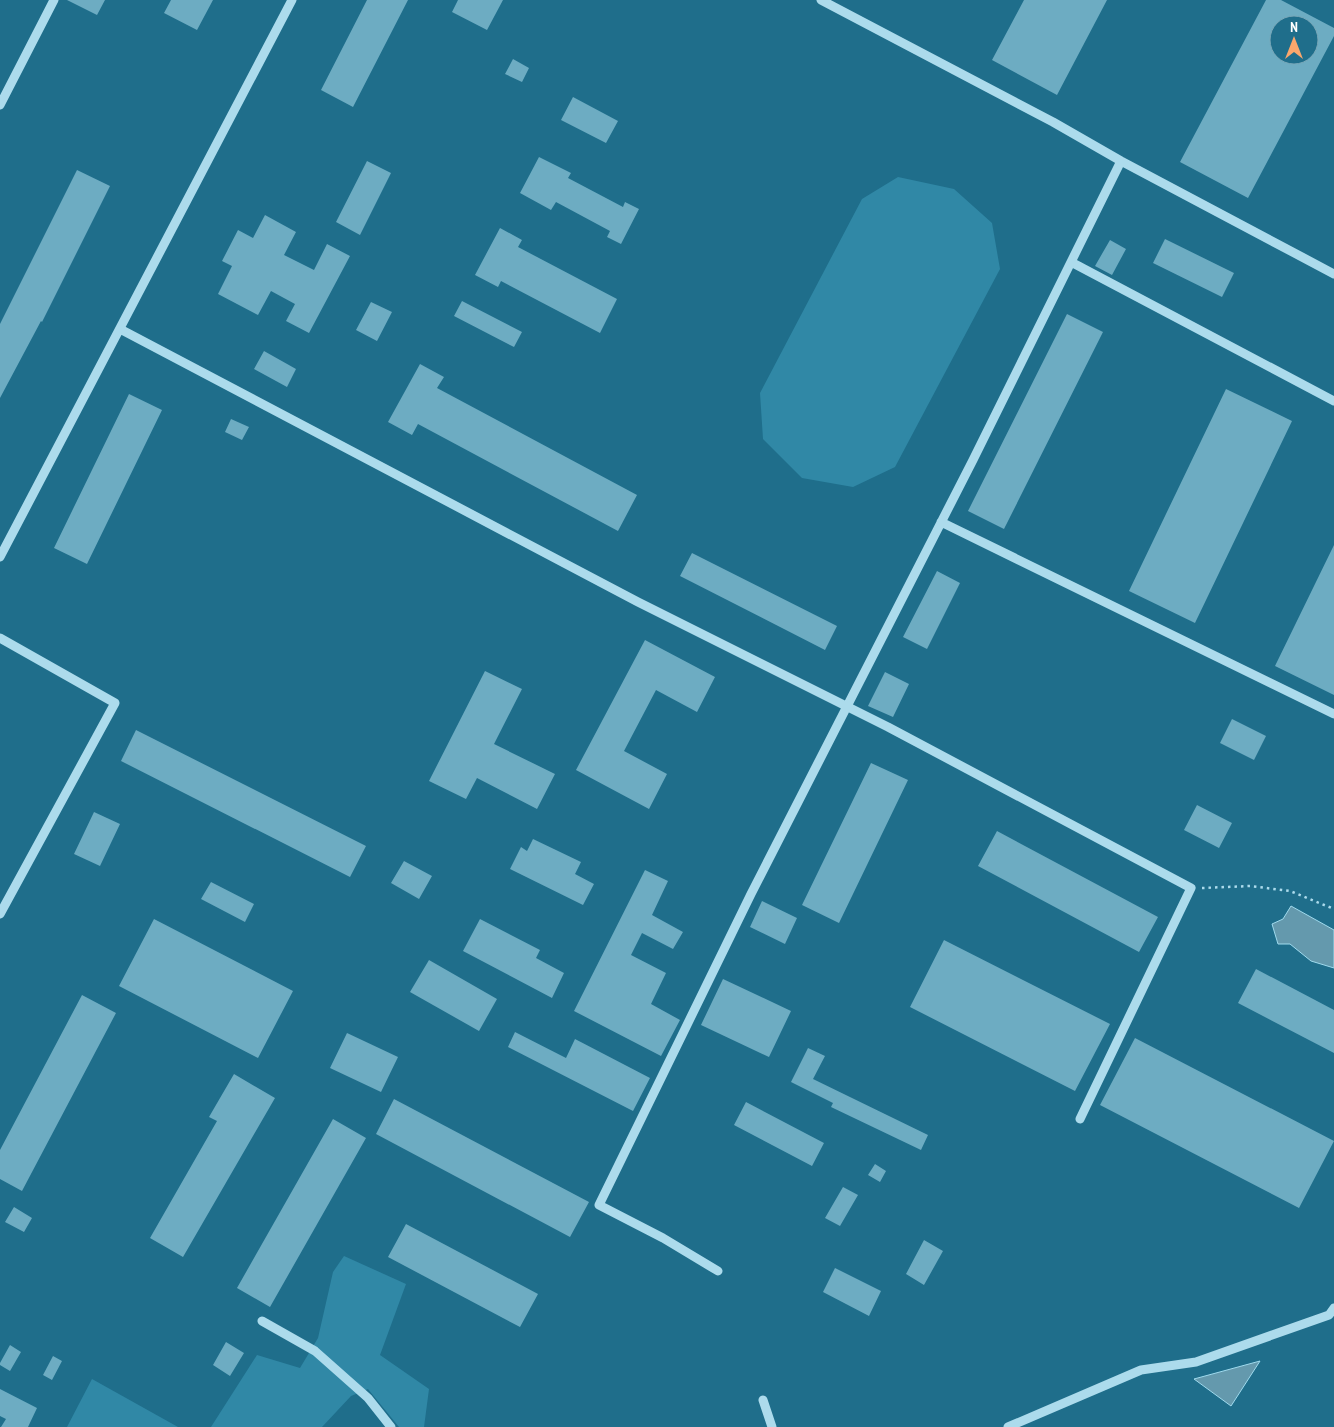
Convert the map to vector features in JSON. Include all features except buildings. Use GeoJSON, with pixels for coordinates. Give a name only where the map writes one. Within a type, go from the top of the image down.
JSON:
{"type":"FeatureCollection","features":[{"type":"Feature","properties":{"kind":"lane"},"geometry":{"type":"LineString","coordinates":[[0,105],[54,0]]}},
{"type":"Feature","properties":{"kind":"lane"},"geometry":{"type":"LineString","coordinates":[[0,557],[292,0]]}},
{"type":"Feature","properties":{"kind":"lane"},"geometry":{"type":"LineString","coordinates":[[821,0],[1053,122],[1121,161],[1334,274]]}},
{"type":"Feature","properties":{"kind":"lane"},"geometry":{"type":"LineString","coordinates":[[718,1271],[663,1238],[599,1205],[751,894],[941,522],[1121,161]]}},
{"type":"Feature","properties":{"kind":"lane"},"geometry":{"type":"LineString","coordinates":[[1071,262],[1334,401]]}},
{"type":"Feature","properties":{"kind":"lane"},"geometry":{"type":"LineString","coordinates":[[120,329],[638,602],[888,727],[1191,888],[1080,1118]]}},
{"type":"Feature","properties":{"kind":"lane"},"geometry":{"type":"LineString","coordinates":[[941,522],[1334,714]]}},
{"type":"Feature","properties":{"kind":"lane"},"geometry":{"type":"LineString","coordinates":[[0,638],[115,703],[0,914]]}},
{"type":"Feature","properties":{"kind":"lane"},"geometry":{"type":"LineString","coordinates":[[1008,1427],[1141,1370],[1196,1362],[1330,1315],[1334,1308]]}},
{"type":"Feature","properties":{"kind":"lane"},"geometry":{"type":"LineString","coordinates":[[262,1321],[315,1351],[368,1398],[391,1427]]}},
{"type":"Feature","properties":{"kind":"lane"},"geometry":{"type":"LineString","coordinates":[[763,1400],[772,1427]]}},
{"type":"Feature","properties":{"kind":"path"},"geometry":{"type":"LineString","coordinates":[[1191,888],[1250,886],[1290,891],[1334,909]]}},
{"type":"Feature","properties":{"kind":"shaded area"},"geometry":{"type":"Polygon","coordinates":[[[898,177],[954,189],[992,223],[1000,269],[895,467],[853,487],[802,478],[763,439],[760,393],[862,199],[898,177]]]}},
{"type":"Feature","properties":{"kind":"shaded area"},"geometry":{"type":"Polygon","coordinates":[[[1291,906],[1334,930],[1334,968],[1311,961],[1290,944],[1278,944],[1272,924],[1283,919],[1291,906]]]}},
{"type":"Feature","properties":{"kind":"shaded area"},"geometry":{"type":"Polygon","coordinates":[[[344,1256],[406,1284],[380,1355],[429,1389],[424,1427],[399,1427],[368,1389],[351,1396],[322,1427],[211,1427],[257,1355],[300,1368],[318,1338],[333,1272],[344,1256]]]}},
{"type":"Feature","properties":{"kind":"shaded area"},"geometry":{"type":"Polygon","coordinates":[[[1260,1361],[1231,1406],[1194,1379],[1260,1361]]]}},
{"type":"Feature","properties":{"kind":"shaded area"},"geometry":{"type":"Polygon","coordinates":[[[92,1379],[178,1427],[67,1427],[92,1379]]]}}]}
